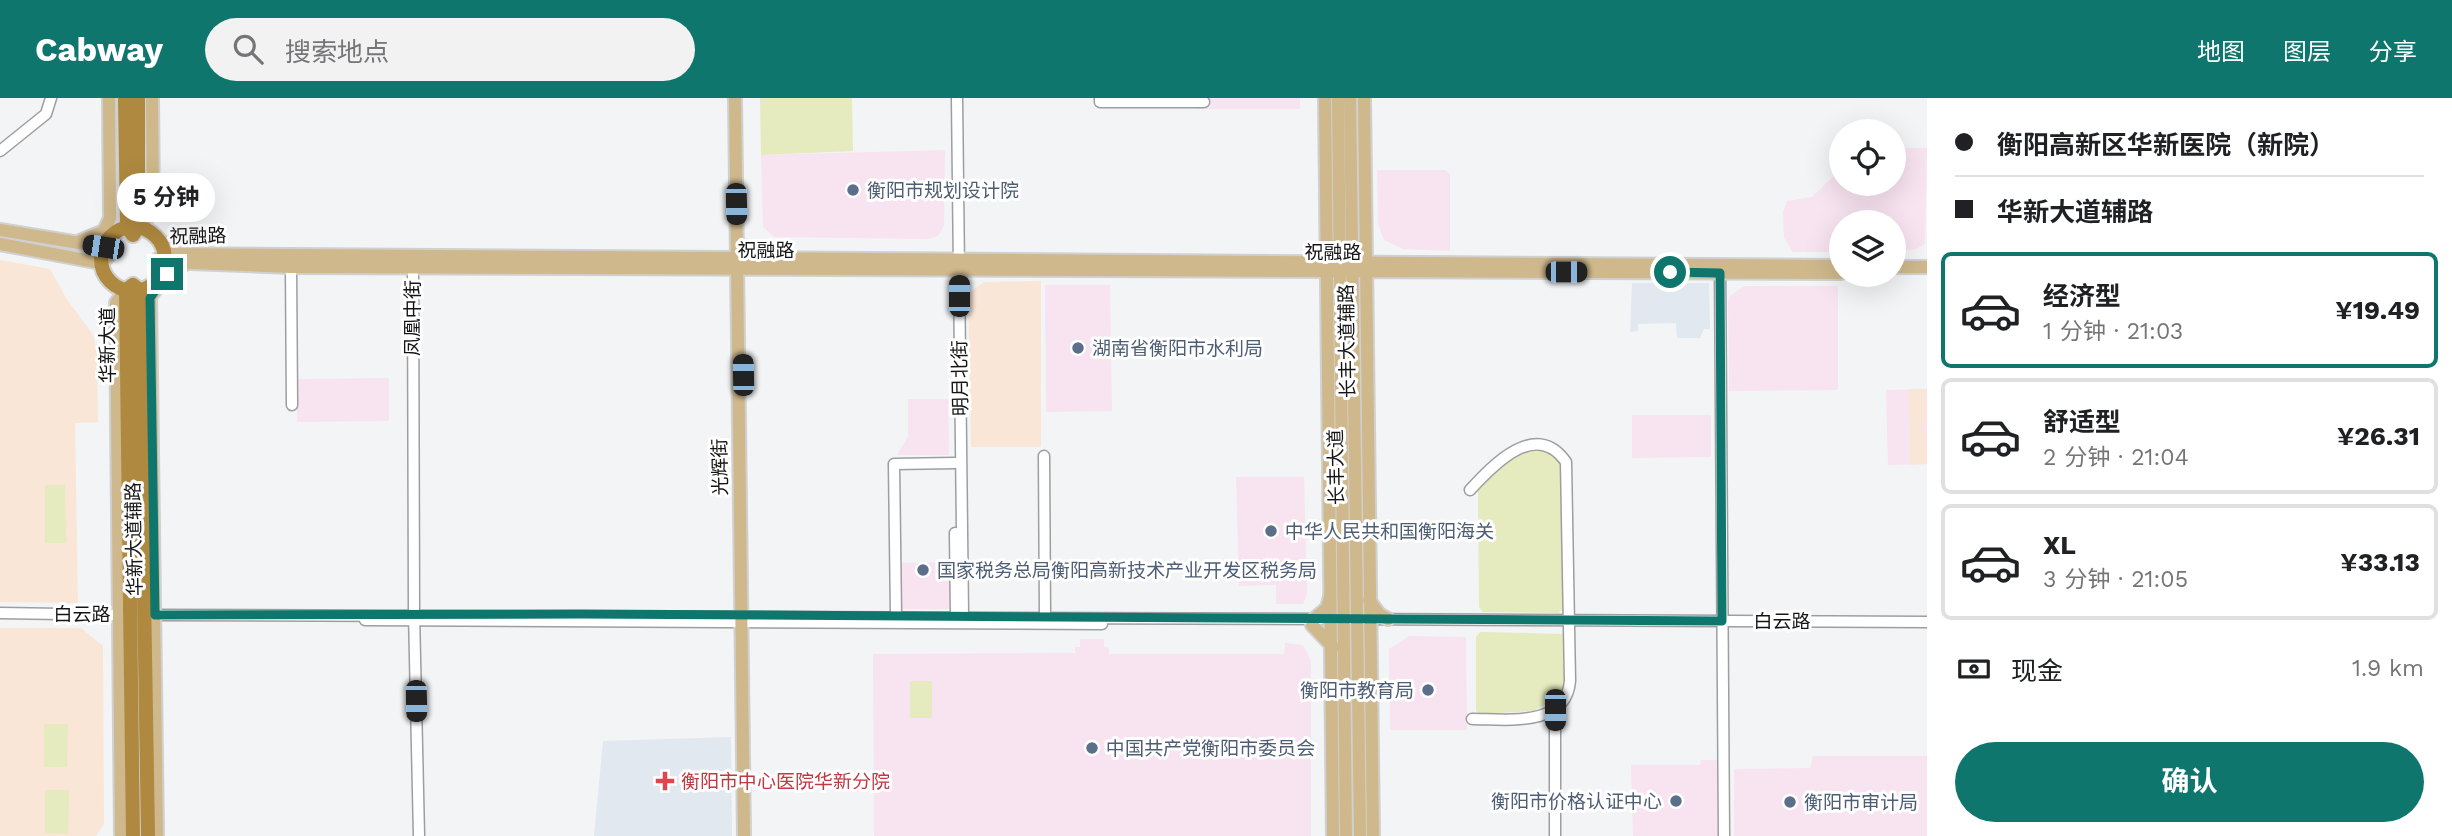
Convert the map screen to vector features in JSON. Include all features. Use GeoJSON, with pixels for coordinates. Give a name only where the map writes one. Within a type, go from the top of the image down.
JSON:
{"type":"FeatureCollection","features":[{"type":"Feature","properties":{"kind":"highway"},"geometry":{"type":"LineString","coordinates":[[125,98],[132,230]]}},
{"type":"Feature","properties":{"kind":"highway"},"geometry":{"type":"LineString","coordinates":[[132,230],[138,98]]}},
{"type":"Feature","properties":{"kind":"highway"},"geometry":{"type":"LineString","coordinates":[[132,230],[156,236],[162,258],[156,281],[133,288],[113,275],[104,255],[109,238],[132,230]]}},
{"type":"Feature","properties":{"kind":"highway","name":"华新大道"},"geometry":{"type":"LineString","coordinates":[[133,288],[136,617],[133,836]]}},
{"type":"Feature","properties":{"kind":"highway","name":"华新大道"},"geometry":{"type":"LineString","coordinates":[[136,617],[148,836]]}},
{"type":"Feature","properties":{"kind":"main road"},"geometry":{"type":"LineString","coordinates":[[74,242],[104,231],[110,218],[109,98]]}},
{"type":"Feature","properties":{"kind":"main road"},"geometry":{"type":"LineString","coordinates":[[132,230],[149,216],[153,203],[152,98]]}},
{"type":"Feature","properties":{"kind":"main road","name":"光辉街"},"geometry":{"type":"LineString","coordinates":[[738,98],[746,836]]}},
{"type":"Feature","properties":{"kind":"main road","name":"长丰大道辅路"},"geometry":{"type":"LineString","coordinates":[[1325,98],[1327,237],[1344,268],[1366,293],[1370,601],[1364,622],[1370,651],[1373,836]]}},
{"type":"Feature","properties":{"kind":"main road","name":"长丰大道"},"geometry":{"type":"LineString","coordinates":[[1338,98],[1357,573],[1364,622],[1359,830]]}},
{"type":"Feature","properties":{"kind":"main road","name":"长丰大道"},"geometry":{"type":"LineString","coordinates":[[1346,836],[1344,667],[1337,622],[1340,297],[1353,233],[1350,98]]}},
{"type":"Feature","properties":{"kind":"main road","name":"长丰大道辅路"},"geometry":{"type":"LineString","coordinates":[[1333,836],[1331,644],[1337,622],[1331,593],[1344,268],[1365,244],[1364,98]]}},
{"type":"Feature","properties":{"kind":"main road"},"geometry":{"type":"LineString","coordinates":[[0,230],[74,242],[104,255]]}},
{"type":"Feature","properties":{"kind":"main road"},"geometry":{"type":"LineString","coordinates":[[1353,233],[1386,266],[1370,282],[1366,293]]}},
{"type":"Feature","properties":{"kind":"main road"},"geometry":{"type":"LineString","coordinates":[[1304,266],[1322,250],[1327,237]]}},
{"type":"Feature","properties":{"kind":"main road"},"geometry":{"type":"LineString","coordinates":[[0,244],[104,255]]}},
{"type":"Feature","properties":{"kind":"main road","name":"祝融路"},"geometry":{"type":"LineString","coordinates":[[162,258],[191,263],[291,267],[415,263]]}},
{"type":"Feature","properties":{"kind":"main road","name":"祝融路"},"geometry":{"type":"LineString","coordinates":[[162,258],[415,263],[1344,268],[1386,266],[1829,273]]}},
{"type":"Feature","properties":{"kind":"main road","name":"华新大道辅路"},"geometry":{"type":"LineString","coordinates":[[121,836],[136,617],[150,298],[172,268],[191,263]]}},
{"type":"Feature","properties":{"kind":"main road"},"geometry":{"type":"LineString","coordinates":[[1304,266],[1344,268]]}},
{"type":"Feature","properties":{"kind":"main road","name":"祝融路"},"geometry":{"type":"LineString","coordinates":[[1720,269],[1829,266]]}},
{"type":"Feature","properties":{"kind":"main road"},"geometry":{"type":"LineString","coordinates":[[1906,267],[1927,267]]}},
{"type":"Feature","properties":{"kind":"main road"},"geometry":{"type":"LineString","coordinates":[[1906,273],[1927,274]]}},
{"type":"Feature","properties":{"kind":"main road","name":"华新大道辅路"},"geometry":{"type":"LineString","coordinates":[[133,288],[116,303],[136,617],[158,836]]}},
{"type":"Feature","properties":{"kind":"main road"},"geometry":{"type":"LineString","coordinates":[[1356,546],[1368,517]]}},
{"type":"Feature","properties":{"kind":"main road"},"geometry":{"type":"LineString","coordinates":[[1357,573],[1370,601],[1386,622],[1372,640],[1370,651]]}},
{"type":"Feature","properties":{"kind":"main road"},"geometry":{"type":"LineString","coordinates":[[1331,593],[1327,608],[1313,622],[1331,644],[1344,667]]}},
{"type":"Feature","properties":{"kind":"main road"},"geometry":{"type":"LineString","coordinates":[[1359,830],[1366,836]]}},
{"type":"Feature","properties":{"kind":"street"},"geometry":{"type":"LineString","coordinates":[[0,151],[46,114],[51,98]]}},
{"type":"Feature","properties":{"kind":"street","name":"明月北街"},"geometry":{"type":"LineString","coordinates":[[955,98],[960,616]]}},
{"type":"Feature","properties":{"kind":"street"},"geometry":{"type":"LineString","coordinates":[[1100,98],[1100,102],[1204,102]]}},
{"type":"Feature","properties":{"kind":"street","name":"凤凰中街"},"geometry":{"type":"LineString","coordinates":[[415,263],[421,836]]}},
{"type":"Feature","properties":{"kind":"street","name":"明月北街"},"geometry":{"type":"LineString","coordinates":[[956,264],[955,463],[960,616]]}},
{"type":"Feature","properties":{"kind":"street"},"geometry":{"type":"LineString","coordinates":[[291,267],[292,405]]}},
{"type":"Feature","properties":{"kind":"street"},"geometry":{"type":"LineString","coordinates":[[1720,269],[1724,836]]}},
{"type":"Feature","properties":{"kind":"street"},"geometry":{"type":"LineString","coordinates":[[1470,490],[1496,462],[1525,445],[1546,445],[1560,454],[1566,462],[1569,689],[1555,710],[1555,836]]}},
{"type":"Feature","properties":{"kind":"street"},"geometry":{"type":"LineString","coordinates":[[1044,456],[1045,617]]}},
{"type":"Feature","properties":{"kind":"street"},"geometry":{"type":"LineString","coordinates":[[896,616],[894,464],[955,463]]}},
{"type":"Feature","properties":{"kind":"street","name":"白云路"},"geometry":{"type":"LineString","coordinates":[[0,616],[1569,623],[1927,628]]}},
{"type":"Feature","properties":{"kind":"street","name":"白云路"},"geometry":{"type":"LineString","coordinates":[[744,618],[960,616],[1313,622]]}},
{"type":"Feature","properties":{"kind":"street","name":"白云路"},"geometry":{"type":"LineString","coordinates":[[1722,624],[1927,622]]}},
{"type":"Feature","properties":{"kind":"street"},"geometry":{"type":"LineString","coordinates":[[1472,719],[1524,719],[1555,710]]}},
{"type":"Feature","properties":{"kind":"shaded area"},"geometry":{"type":"Polygon","coordinates":[[[1194,98],[1300,98],[1300,109],[1194,109],[1194,98]]]}},
{"type":"Feature","properties":{"kind":"shaded area"},"geometry":{"type":"Polygon","coordinates":[[[1906,148],[1927,148],[1925,244],[1916,249],[1906,250],[1906,210],[1829,210],[1829,252],[1793,252],[1784,238],[1783,212],[1787,201],[1812,197],[1829,181],[1829,196],[1906,196],[1906,148]]]}},
{"type":"Feature","properties":{"kind":"shaded area","name":"衡阳市规划设计院"},"geometry":{"type":"Polygon","coordinates":[[[945,150],[944,226],[938,236],[928,239],[774,237],[763,227],[761,155],[945,150]]]}},
{"type":"Feature","properties":{"kind":"shaded area"},"geometry":{"type":"Polygon","coordinates":[[[1377,170],[1446,170],[1450,174],[1450,251],[1403,249],[1384,240],[1378,224],[1377,170]]]}},
{"type":"Feature","properties":{"kind":"shaded area"},"geometry":{"type":"Polygon","coordinates":[[[0,260],[50,269],[66,298],[93,335],[97,353],[98,422],[75,423],[78,603],[0,602],[0,260]]]}},
{"type":"Feature","properties":{"kind":"shaded area"},"geometry":{"type":"Polygon","coordinates":[[[1041,281],[1041,447],[971,447],[968,294],[984,282],[1041,281]]]}},
{"type":"Feature","properties":{"kind":"shaded area"},"geometry":{"type":"Polygon","coordinates":[[[1632,283],[1709,283],[1710,329],[1704,329],[1700,338],[1677,338],[1676,323],[1638,324],[1638,331],[1630,332],[1632,283]]]}},
{"type":"Feature","properties":{"kind":"shaded area","name":"湖南省衡阳市水利局"},"geometry":{"type":"Polygon","coordinates":[[[1045,285],[1110,285],[1112,411],[1046,412],[1045,285]]]}},
{"type":"Feature","properties":{"kind":"shaded area"},"geometry":{"type":"Polygon","coordinates":[[[1744,286],[1838,287],[1838,390],[1729,391],[1730,296],[1744,286]]]}},
{"type":"Feature","properties":{"kind":"shaded area"},"geometry":{"type":"Polygon","coordinates":[[[389,378],[389,421],[297,422],[297,379],[389,378]]]}},
{"type":"Feature","properties":{"kind":"shaded area"},"geometry":{"type":"Polygon","coordinates":[[[1909,389],[1926,389],[1926,425],[1922,425],[1922,430],[1926,431],[1927,464],[1910,465],[1909,389]]]}},
{"type":"Feature","properties":{"kind":"shaded area"},"geometry":{"type":"Polygon","coordinates":[[[1927,389],[1927,464],[1888,465],[1886,390],[1927,389]]]}},
{"type":"Feature","properties":{"kind":"shaded area"},"geometry":{"type":"Polygon","coordinates":[[[908,399],[948,399],[949,455],[897,455],[908,437],[908,399]]]}},
{"type":"Feature","properties":{"kind":"shaded area"},"geometry":{"type":"Polygon","coordinates":[[[1632,415],[1711,415],[1711,457],[1632,458],[1632,415]]]}},
{"type":"Feature","properties":{"kind":"shaded area","name":"中华人民共和国衡阳海关"},"geometry":{"type":"Polygon","coordinates":[[[1236,477],[1304,477],[1307,594],[1303,604],[1276,604],[1276,585],[1239,586],[1236,477]]]}},
{"type":"Feature","properties":{"kind":"shaded area"},"geometry":{"type":"Polygon","coordinates":[[[950,562],[951,605],[948,609],[900,609],[899,563],[950,562]]]}},
{"type":"Feature","properties":{"kind":"shaded area"},"geometry":{"type":"Polygon","coordinates":[[[0,628],[81,628],[103,646],[104,824],[96,836],[0,836],[0,628]]]}},
{"type":"Feature","properties":{"kind":"shaded area","name":"衡阳市教育局"},"geometry":{"type":"Polygon","coordinates":[[[1409,636],[1466,637],[1467,730],[1390,730],[1389,649],[1409,636]]]}},
{"type":"Feature","properties":{"kind":"shaded area","name":"中国共产党衡阳市委员会"},"geometry":{"type":"Polygon","coordinates":[[[1080,639],[1104,639],[1104,647],[1109,648],[1109,654],[1284,654],[1285,643],[1303,645],[1311,661],[1311,836],[874,836],[873,654],[1075,653],[1075,647],[1080,647],[1080,639]]]}},
{"type":"Feature","properties":{"kind":"shaded area","name":"衡阳市中心医院华新分院"},"geometry":{"type":"Polygon","coordinates":[[[731,737],[732,836],[594,836],[603,741],[731,737]]]}},
{"type":"Feature","properties":{"kind":"shaded area"},"geometry":{"type":"Polygon","coordinates":[[[1813,756],[1927,756],[1927,836],[1734,836],[1734,769],[1810,768],[1813,756]]]}},
{"type":"Feature","properties":{"kind":"shaded area","name":"衡阳市价格认证中心"},"geometry":{"type":"Polygon","coordinates":[[[1701,760],[1718,760],[1719,836],[1633,836],[1631,765],[1700,765],[1701,760]]]}},
{"type":"Feature","properties":{"kind":"green space"},"geometry":{"type":"Polygon","coordinates":[[[760,98],[852,98],[853,151],[761,155],[760,98]]]}},
{"type":"Feature","properties":{"kind":"green space"},"geometry":{"type":"Polygon","coordinates":[[[1527,449],[1552,453],[1562,464],[1564,609],[1558,613],[1483,612],[1479,607],[1478,490],[1499,465],[1527,449]]]}},
{"type":"Feature","properties":{"kind":"green space"},"geometry":{"type":"Polygon","coordinates":[[[45,485],[65,485],[66,543],[45,543],[45,485]]]}},
{"type":"Feature","properties":{"kind":"green space"},"geometry":{"type":"Polygon","coordinates":[[[1480,632],[1564,634],[1565,680],[1559,697],[1533,711],[1480,714],[1476,711],[1476,637],[1480,632]]]}},
{"type":"Feature","properties":{"kind":"green space"},"geometry":{"type":"Polygon","coordinates":[[[910,681],[932,681],[932,718],[910,718],[910,681]]]}},
{"type":"Feature","properties":{"kind":"green space"},"geometry":{"type":"Polygon","coordinates":[[[44,724],[68,724],[67,767],[44,767],[44,724]]]}},
{"type":"Feature","properties":{"kind":"green space"},"geometry":{"type":"Polygon","coordinates":[[[45,790],[69,790],[68,834],[45,833],[45,790]]]}},
{"type":"Feature","properties":{"kind":"place","name":"衡阳市规划设计院"},"geometry":{"type":"Point","coordinates":[853,190]}},
{"type":"Feature","properties":{"kind":"place","name":"湖南省衡阳市水利局"},"geometry":{"type":"Point","coordinates":[1078,348]}},
{"type":"Feature","properties":{"kind":"place","name":"中华人民共和国衡阳海关"},"geometry":{"type":"Point","coordinates":[1271,531]}},
{"type":"Feature","properties":{"kind":"place","name":"国家税务总局衡阳高新技术产业开发区税务局"},"geometry":{"type":"Point","coordinates":[923,570]}},
{"type":"Feature","properties":{"kind":"place","name":"衡阳市教育局"},"geometry":{"type":"Point","coordinates":[1428,690]}},
{"type":"Feature","properties":{"kind":"place","name":"中国共产党衡阳市委员会"},"geometry":{"type":"Point","coordinates":[1092,748]}},
{"type":"Feature","properties":{"kind":"place","name":"衡阳市中心医院华新分院"},"geometry":{"type":"Point","coordinates":[665,781]}},
{"type":"Feature","properties":{"kind":"place","name":"衡阳市价格认证中心"},"geometry":{"type":"Point","coordinates":[1676,801]}},
{"type":"Feature","properties":{"kind":"place","name":"衡阳市审计局"},"geometry":{"type":"Point","coordinates":[1790,802]}},
{"type":"Feature","properties":{"kind":"route"},"geometry":{"type":"LineString","coordinates":[[167,274],[150,298],[155,615],[414,613],[1722,621],[1720,273],[1670,272]]}}]}
